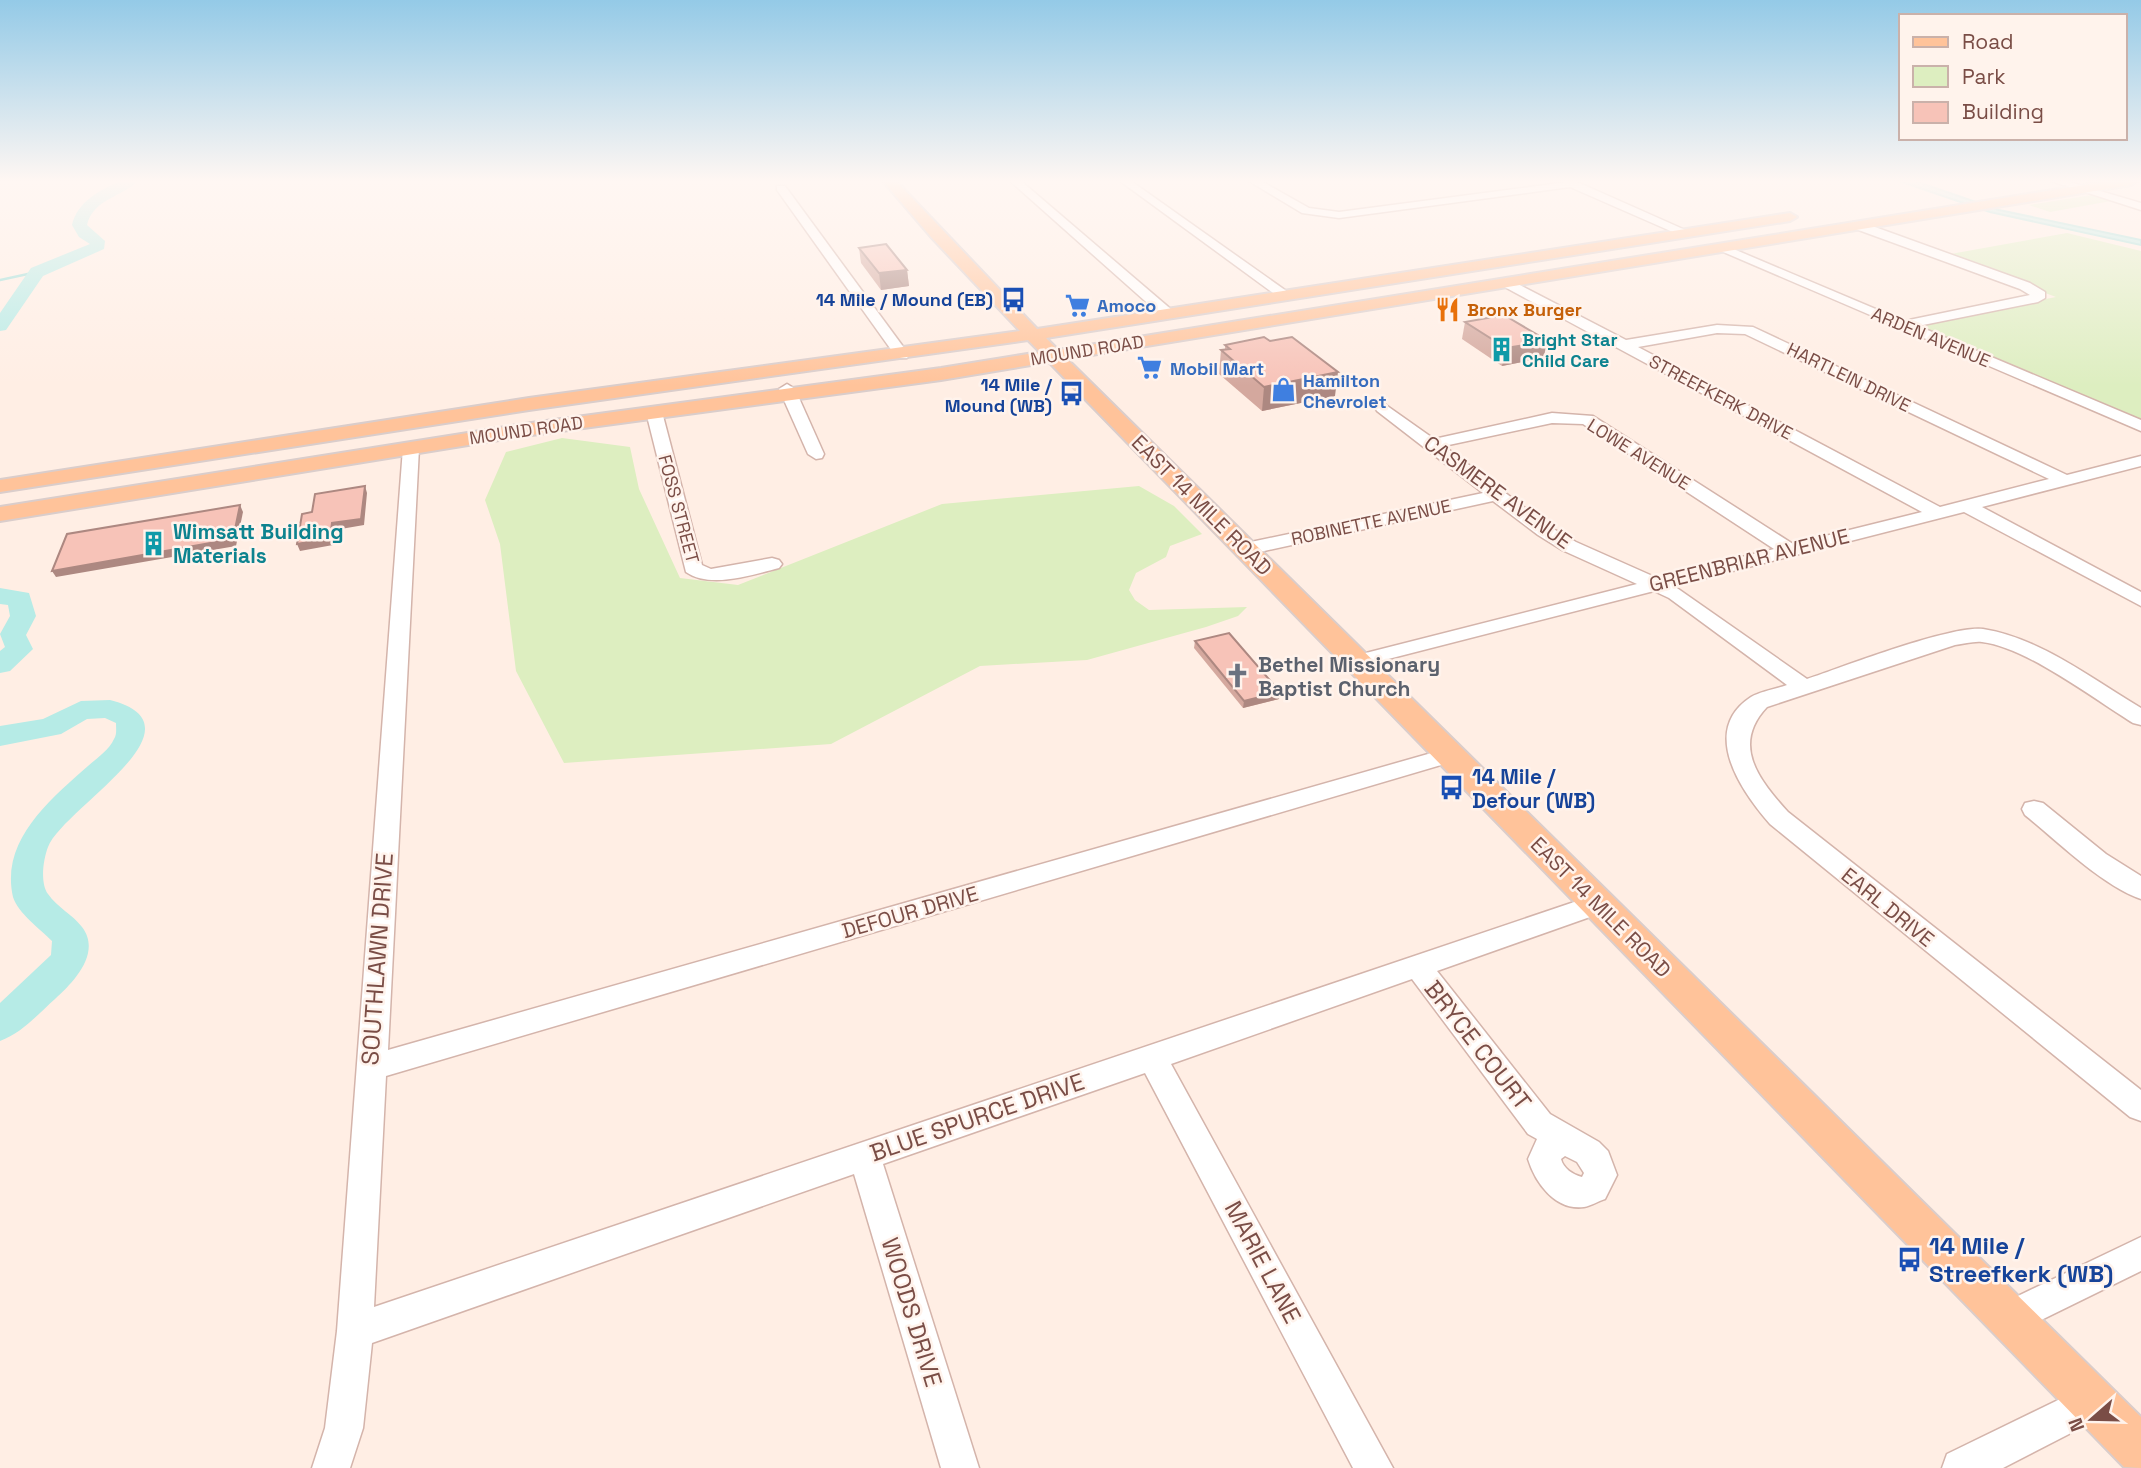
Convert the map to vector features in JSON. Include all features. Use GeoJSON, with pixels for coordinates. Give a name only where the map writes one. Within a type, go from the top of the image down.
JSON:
{"type":"FeatureCollection","features":[{"type":"Feature","properties":{"kind":"main road","name":"EAST 14 MILE ROAD"},"geometry":{"type":"LineString","coordinates":[[951,250],[2141,1450]]}},
{"type":"Feature","properties":{"kind":"main road","name":"MOUND ROAD"},"geometry":{"type":"LineString","coordinates":[[0,486],[529,404],[902,355],[1583,250]]}},
{"type":"Feature","properties":{"kind":"main road","name":"MOUND ROAD"},"geometry":{"type":"LineString","coordinates":[[0,514],[411,448],[1053,355],[1711,250]]}},
{"type":"Feature","properties":{"kind":"main road"},"geometry":{"type":"LineString","coordinates":[[1517,260],[1526,268],[1547,276]]}},
{"type":"Feature","properties":{"kind":"main road"},"geometry":{"type":"LineString","coordinates":[[1324,289],[1342,299],[1332,310]]}},
{"type":"Feature","properties":{"kind":"main road"},"geometry":{"type":"LineString","coordinates":[[1126,320],[1113,328],[1111,334],[1130,343]]}},
{"type":"Feature","properties":{"kind":"main road"},"geometry":{"type":"LineString","coordinates":[[788,392],[956,362],[951,353],[939,349]]}},
{"type":"Feature","properties":{"kind":"main road"},"geometry":{"type":"LineString","coordinates":[[697,406],[680,401],[676,396],[690,388],[880,364],[902,355]]}},
{"type":"Feature","properties":{"kind":"main road"},"geometry":{"type":"LineString","coordinates":[[240,475],[287,459],[551,420],[560,415],[559,406],[529,404]]}},
{"type":"Feature","properties":{"kind":"main road"},"geometry":{"type":"LineString","coordinates":[[86,500],[77,496],[75,488],[81,483],[104,475],[394,430],[442,417]]}},
{"type":"Feature","properties":{"kind":"street"},"geometry":{"type":"LineString","coordinates":[[826,250],[902,355]]}},
{"type":"Feature","properties":{"kind":"street"},"geometry":{"type":"LineString","coordinates":[[1094,250],[1168,314]]}},
{"type":"Feature","properties":{"kind":"street"},"geometry":{"type":"LineString","coordinates":[[1221,250],[1285,295]]}},
{"type":"Feature","properties":{"kind":"street","name":"ARDEN AVENUE"},"geometry":{"type":"LineString","coordinates":[[1724,250],[2141,426]]}},
{"type":"Feature","properties":{"kind":"street"},"geometry":{"type":"LineString","coordinates":[[1904,325],[2034,299],[2040,295],[2025,286],[1924,250]]}},
{"type":"Feature","properties":{"kind":"street","name":"STREEFKERK DRIVE"},"geometry":{"type":"LineString","coordinates":[[1506,282],[1936,512]]}},
{"type":"Feature","properties":{"kind":"street","name":"HARTLEIN DRIVE"},"geometry":{"type":"LineString","coordinates":[[1623,345],[1717,329],[1748,330],[2064,480]]}},
{"type":"Feature","properties":{"kind":"street"},"geometry":{"type":"LineString","coordinates":[[788,392],[816,454]]}},
{"type":"Feature","properties":{"kind":"street","name":"CASMERE AVENUE"},"geometry":{"type":"LineString","coordinates":[[1383,408],[1496,495],[1569,546],[1676,594],[1802,687]]}},
{"type":"Feature","properties":{"kind":"street","name":"FOSS STREET"},"geometry":{"type":"LineString","coordinates":[[654,412],[693,568],[703,575],[711,576],[772,565]]}},
{"type":"Feature","properties":{"kind":"street","name":"LOWE AVENUE"},"geometry":{"type":"LineString","coordinates":[[1432,444],[1552,418],[1579,417],[1592,422],[1789,550]]}},
{"type":"Feature","properties":{"kind":"street","name":"SOUTHLAWN DRIVE"},"geometry":{"type":"LineString","coordinates":[[331,1468],[344,1428],[355,1331],[411,448]]}},
{"type":"Feature","properties":{"kind":"street","name":"GREENBRIAR AVENUE"},"geometry":{"type":"LineString","coordinates":[[1357,661],[2141,461]]}},
{"type":"Feature","properties":{"kind":"street","name":"ROBINETTE AVENUE"},"geometry":{"type":"LineString","coordinates":[[1246,549],[1496,495]]}},
{"type":"Feature","properties":{"kind":"street"},"geometry":{"type":"LineString","coordinates":[[1965,505],[2141,600]]}},
{"type":"Feature","properties":{"kind":"street"},"geometry":{"type":"LineString","coordinates":[[1802,687],[1952,639],[1980,635],[2022,648],[2141,718]]}},
{"type":"Feature","properties":{"kind":"street","name":"EARL DRIVE"},"geometry":{"type":"LineString","coordinates":[[1802,687],[1759,702],[1744,713],[1738,727],[1739,757],[1744,772],[1766,804],[1801,838],[2141,1108]]}},
{"type":"Feature","properties":{"kind":"street","name":"DEFOUR DRIVE"},"geometry":{"type":"LineString","coordinates":[[370,1068],[1451,755]]}},
{"type":"Feature","properties":{"kind":"street"},"geometry":{"type":"LineString","coordinates":[[2034,809],[2096,860],[2141,889]]}},
{"type":"Feature","properties":{"kind":"street","name":"BLUE SPURCE DRIVE"},"geometry":{"type":"LineString","coordinates":[[355,1331],[1598,904]]}},
{"type":"Feature","properties":{"kind":"street","name":"BRYCE COURT"},"geometry":{"type":"LineString","coordinates":[[1416,966],[1552,1140]]}},
{"type":"Feature","properties":{"kind":"street","name":"MARIE LANE"},"geometry":{"type":"LineString","coordinates":[[1152,1057],[1374,1468]]}},
{"type":"Feature","properties":{"kind":"street","name":"WOODS DRIVE"},"geometry":{"type":"LineString","coordinates":[[865,1156],[960,1468]]}},
{"type":"Feature","properties":{"kind":"street"},"geometry":{"type":"LineString","coordinates":[[2009,1318],[2141,1253]]}},
{"type":"Feature","properties":{"kind":"street"},"geometry":{"type":"LineString","coordinates":[[1961,1468],[2044,1430],[2093,1402]]}},
{"type":"Feature","properties":{"kind":"green space"},"geometry":{"type":"Polygon","coordinates":[[[1975,250],[2141,251],[2141,424],[1915,325],[2056,297],[1945,255],[1975,250]]]}},
{"type":"Feature","properties":{"kind":"green space"},"geometry":{"type":"Polygon","coordinates":[[[562,438],[630,447],[639,489],[680,578],[738,585],[942,504],[1139,486],[1174,506],[1202,534],[1170,546],[1166,557],[1136,573],[1129,590],[1135,600],[1149,610],[1247,607],[1238,616],[1206,627],[1087,660],[980,666],[831,744],[564,763],[516,671],[500,544],[485,500],[506,452],[562,438]]]}},
{"type":"Feature","properties":{"kind":"building"},"geometry":{"type":"Polygon","coordinates":[[[860,250],[890,250],[907,270],[879,273],[860,250]]]}},
{"type":"Feature","properties":{"kind":"building"},"geometry":{"type":"Polygon","coordinates":[[[1504,315],[1548,341],[1506,348],[1465,322],[1504,315]]]}},
{"type":"Feature","properties":{"kind":"building"},"geometry":{"type":"Polygon","coordinates":[[[1264,337],[1270,341],[1292,337],[1338,372],[1264,387],[1221,350],[1230,349],[1225,345],[1264,337]]]}},
{"type":"Feature","properties":{"kind":"building"},"geometry":{"type":"Polygon","coordinates":[[[365,486],[361,519],[332,523],[330,538],[297,544],[302,514],[312,512],[315,494],[365,486]]]}},
{"type":"Feature","properties":{"kind":"building","name":"Wimsatt Building Materials"},"geometry":{"type":"Polygon","coordinates":[[[240,505],[233,539],[52,571],[67,534],[240,505]]]}},
{"type":"Feature","properties":{"kind":"building","name":"Bethel Missionary Baptist Church"},"geometry":{"type":"Polygon","coordinates":[[[1229,633],[1280,692],[1244,701],[1195,641],[1229,633]]]}},
{"type":"Feature","properties":{"kind":"waterway"},"geometry":{"type":"LineString","coordinates":[[0,326],[37,272],[90,250]]}},
{"type":"Feature","properties":{"kind":"waterway"},"geometry":{"type":"LineString","coordinates":[[0,280],[37,272]]}},
{"type":"Feature","properties":{"kind":"waterway"},"geometry":{"type":"LineString","coordinates":[[0,596],[20,598],[23,616],[13,635],[19,649],[0,665]]}},
{"type":"Feature","properties":{"kind":"waterway"},"geometry":{"type":"LineString","coordinates":[[0,736],[51,727],[81,710],[110,709],[130,719],[131,738],[117,757],[51,817],[32,844],[26,866],[30,897],[70,937],[69,960],[47,984],[0,1025]]}},
{"type":"Feature","properties":{"kind":"place","name":"14 Mile / Mound (EB)"},"geometry":{"type":"Point","coordinates":[1013,299]}},
{"type":"Feature","properties":{"kind":"place","name":"Amoco"},"geometry":{"type":"Point","coordinates":[1077,305]}},
{"type":"Feature","properties":{"kind":"place","name":"Bronx Burger"},"geometry":{"type":"Point","coordinates":[1447,309]}},
{"type":"Feature","properties":{"kind":"place","name":"Bright Star Child Care"},"geometry":{"type":"Point","coordinates":[1502,349]}},
{"type":"Feature","properties":{"kind":"place","name":"Mobil Mart"},"geometry":{"type":"Point","coordinates":[1150,368]}},
{"type":"Feature","properties":{"kind":"place","name":"Hamilton Chevrolet"},"geometry":{"type":"Point","coordinates":[1283,390]}},
{"type":"Feature","properties":{"kind":"place","name":"14 Mile / Mound (WB)"},"geometry":{"type":"Point","coordinates":[1072,394]}},
{"type":"Feature","properties":{"kind":"place","name":"Wimsatt Building Materials"},"geometry":{"type":"Point","coordinates":[153,543]}},
{"type":"Feature","properties":{"kind":"place","name":"Bethel Missionary Baptist Church"},"geometry":{"type":"Point","coordinates":[1238,676]}},
{"type":"Feature","properties":{"kind":"place","name":"14 Mile / Defour (WB)"},"geometry":{"type":"Point","coordinates":[1452,788]}},
{"type":"Feature","properties":{"kind":"place","name":"14 Mile / Streefkerk (WB)"},"geometry":{"type":"Point","coordinates":[1909,1259]}}]}
